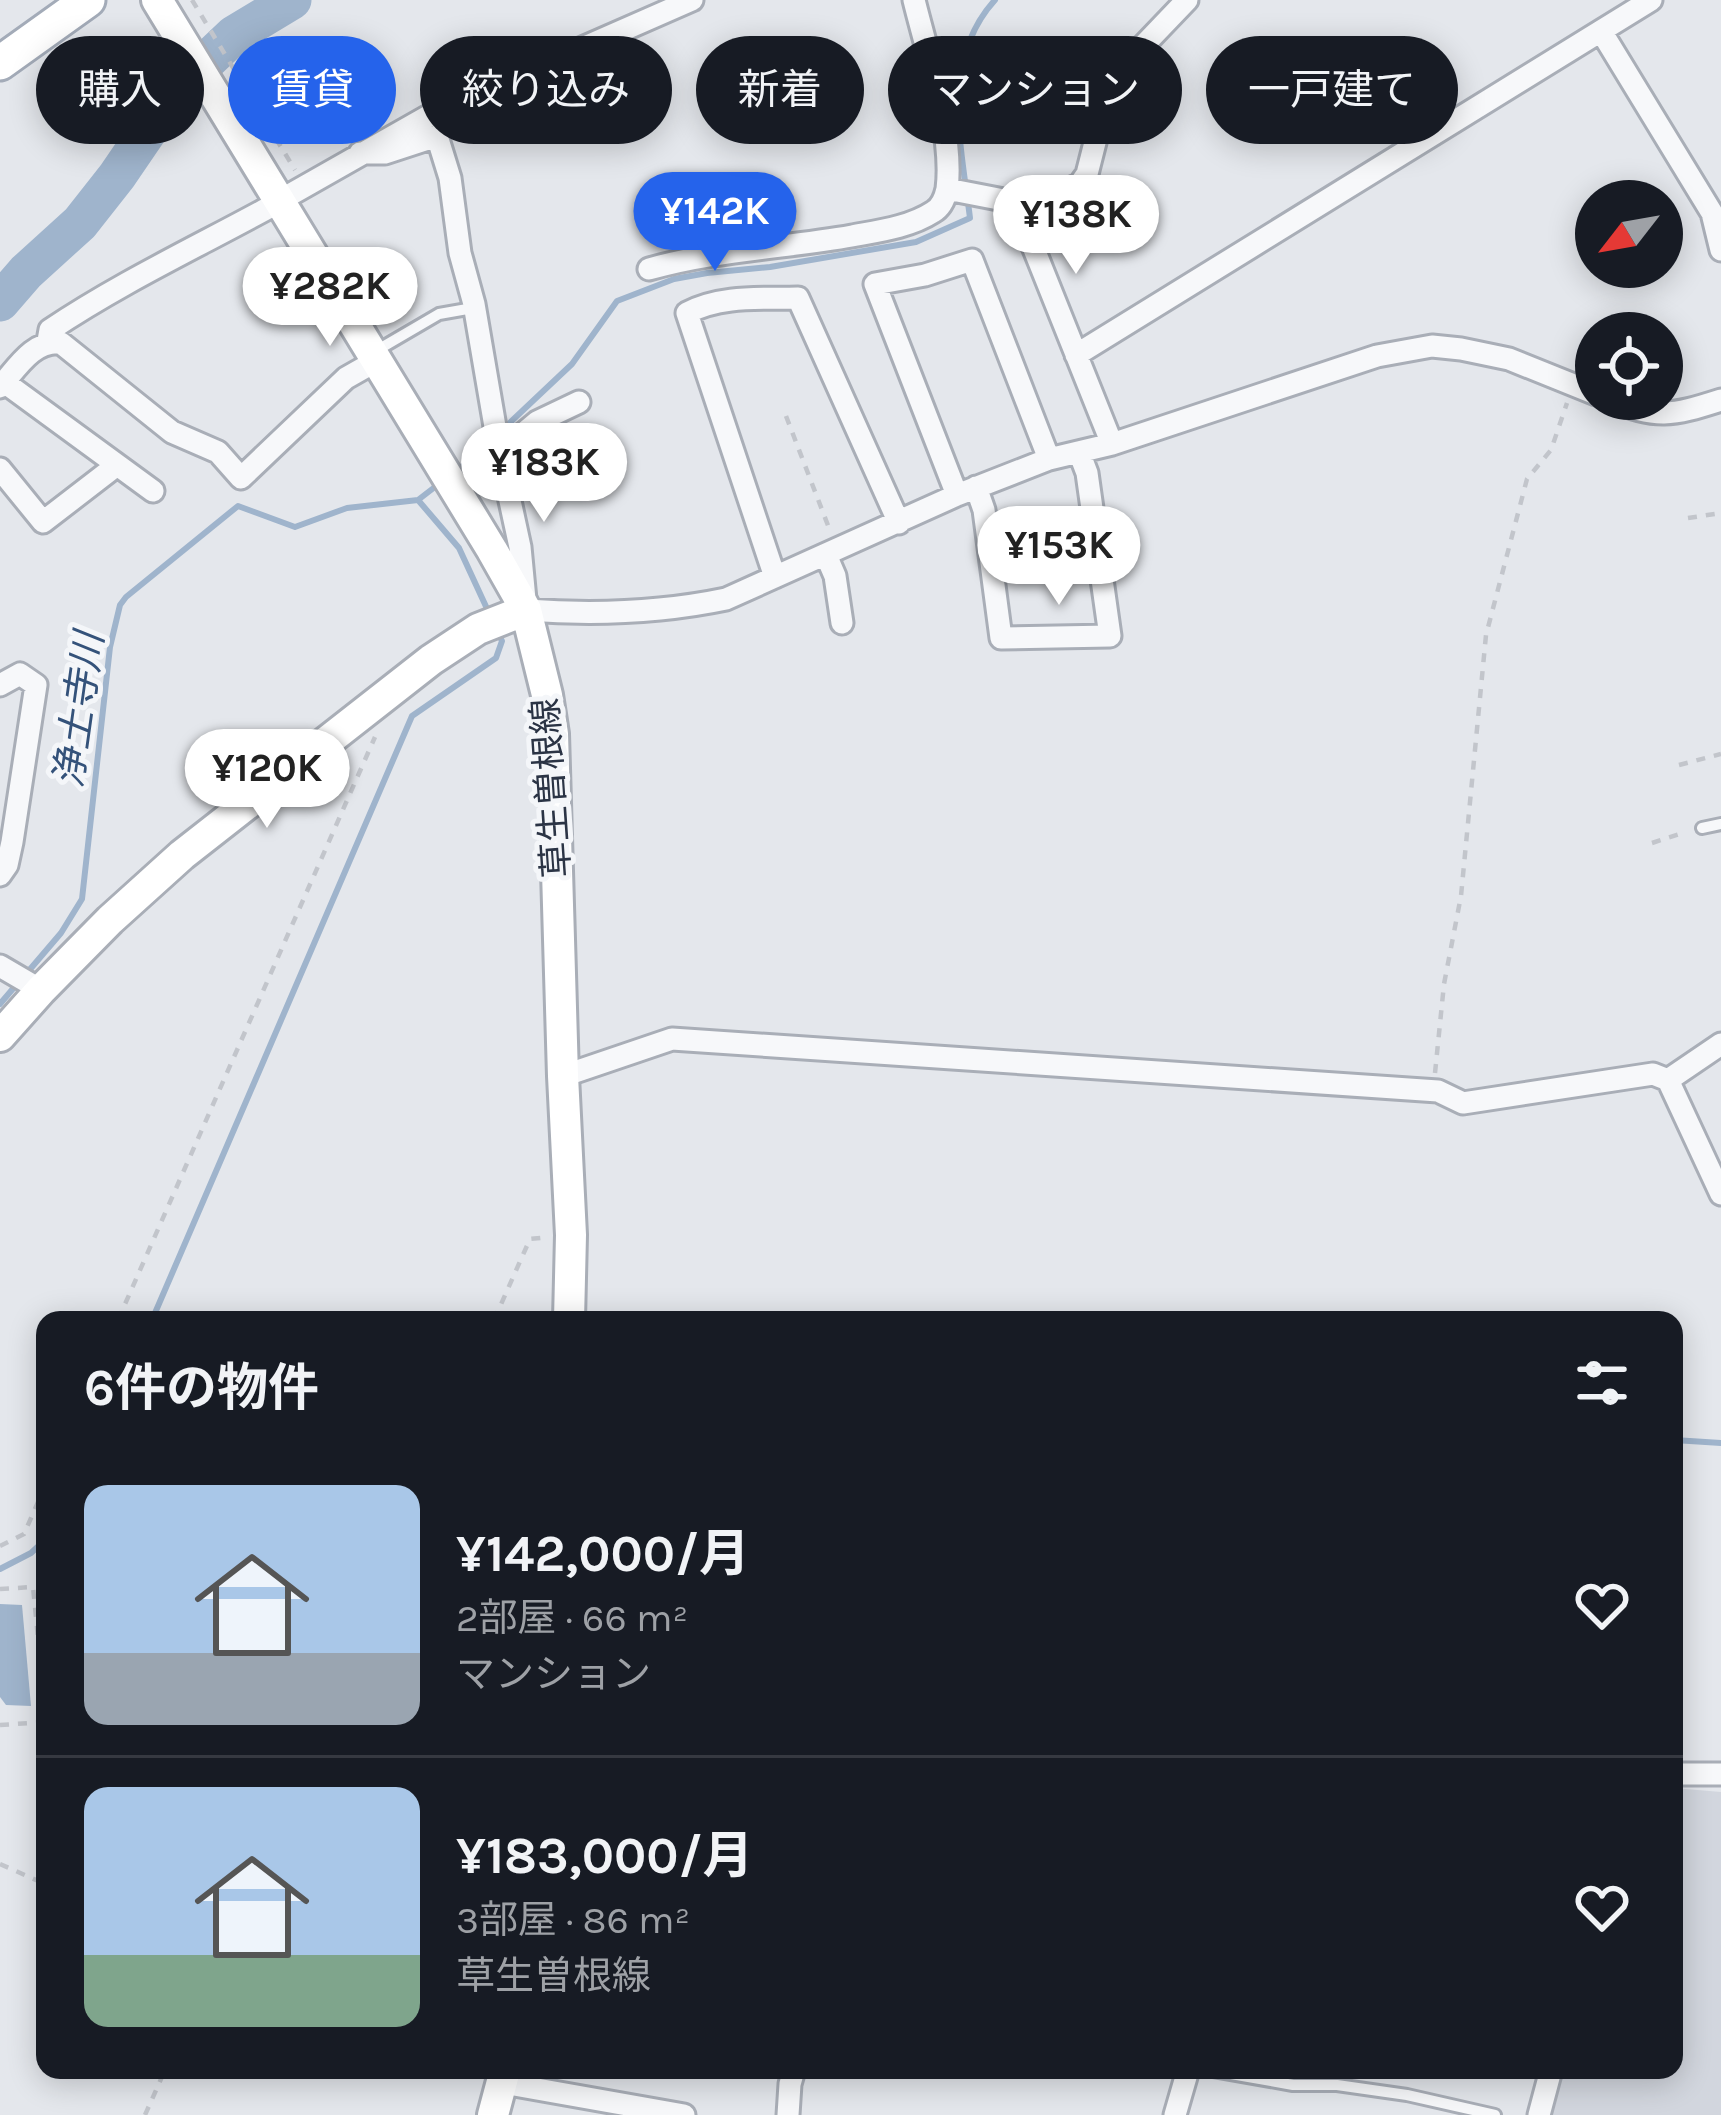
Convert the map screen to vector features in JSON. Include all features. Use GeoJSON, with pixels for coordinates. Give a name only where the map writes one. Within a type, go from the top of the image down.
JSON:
{"type":"FeatureCollection","features":[{"type":"Feature","properties":{"kind":"main road"},"geometry":{"type":"LineString","coordinates":[[0,63],[88,0]]}},
{"type":"Feature","properties":{"kind":"main road","name":"草生曽根線"},"geometry":{"type":"LineString","coordinates":[[157,0],[287,196],[374,357],[526,610],[553,734],[571,1235],[569,1311]]}},
{"type":"Feature","properties":{"kind":"main road"},"geometry":{"type":"LineString","coordinates":[[0,1036],[110,920],[182,855],[430,660],[478,629],[526,610]]}},
{"type":"Feature","properties":{"kind":"main road"},"geometry":{"type":"LineString","coordinates":[[493,2115],[503,2079]]}},
{"type":"Feature","properties":{"kind":"street"},"geometry":{"type":"LineString","coordinates":[[48,341],[50,330],[70,316],[434,113],[692,0]]}},
{"type":"Feature","properties":{"kind":"street"},"geometry":{"type":"LineString","coordinates":[[650,269],[895,227],[934,212],[949,190],[949,172],[937,89],[914,0]]}},
{"type":"Feature","properties":{"kind":"street"},"geometry":{"type":"LineString","coordinates":[[1026,211],[1080,184],[1120,70],[1186,0]]}},
{"type":"Feature","properties":{"kind":"street"},"geometry":{"type":"LineString","coordinates":[[1076,355],[1651,0]]}},
{"type":"Feature","properties":{"kind":"street"},"geometry":{"type":"LineString","coordinates":[[1601,31],[1712,213],[1721,250]]}},
{"type":"Feature","properties":{"kind":"street"},"geometry":{"type":"LineString","coordinates":[[360,153],[385,153],[437,136],[450,178],[460,253],[520,547],[526,610],[634,613],[726,599],[1048,459],[1112,444],[1378,356],[1432,346],[1461,349],[1509,359],[1573,385]]}},
{"type":"Feature","properties":{"kind":"street"},"geometry":{"type":"LineString","coordinates":[[949,190],[1015,202],[1026,211],[1028,235],[1112,444]]}},
{"type":"Feature","properties":{"kind":"street"},"geometry":{"type":"LineString","coordinates":[[1048,459],[972,260],[875,284],[967,491],[984,510],[1001,638],[1109,636],[1087,472],[1079,452]]}},
{"type":"Feature","properties":{"kind":"street"},"geometry":{"type":"LineString","coordinates":[[776,577],[687,313],[704,304],[799,298],[899,523]]}},
{"type":"Feature","properties":{"kind":"street"},"geometry":{"type":"LineString","coordinates":[[153,491],[2,385],[34,348],[48,341],[61,343],[172,432],[218,452],[241,478],[374,357]]}},
{"type":"Feature","properties":{"kind":"street"},"geometry":{"type":"LineString","coordinates":[[1683,410],[1721,400]]}},
{"type":"Feature","properties":{"kind":"street"},"geometry":{"type":"LineString","coordinates":[[499,451],[537,422],[579,401]]}},
{"type":"Feature","properties":{"kind":"street"},"geometry":{"type":"LineString","coordinates":[[0,469],[43,522],[117,465]]}},
{"type":"Feature","properties":{"kind":"street"},"geometry":{"type":"LineString","coordinates":[[832,553],[842,623]]}},
{"type":"Feature","properties":{"kind":"street"},"geometry":{"type":"LineString","coordinates":[[0,686],[20,674],[36,685],[6,838],[7,865],[0,875]]}},
{"type":"Feature","properties":{"kind":"street"},"geometry":{"type":"LineString","coordinates":[[0,966],[40,990]]}},
{"type":"Feature","properties":{"kind":"street"},"geometry":{"type":"LineString","coordinates":[[562,1076],[671,1039],[1438,1091],[1463,1103],[1653,1074],[1668,1080],[1721,1194]]}},
{"type":"Feature","properties":{"kind":"street"},"geometry":{"type":"LineString","coordinates":[[1668,1080],[1721,1044]]}},
{"type":"Feature","properties":{"kind":"street"},"geometry":{"type":"LineString","coordinates":[[1683,1774],[1721,1774]]}},
{"type":"Feature","properties":{"kind":"street"},"geometry":{"type":"LineString","coordinates":[[513,2079],[684,2115]]}},
{"type":"Feature","properties":{"kind":"street"},"geometry":{"type":"LineString","coordinates":[[788,2115],[793,2079]]}},
{"type":"Feature","properties":{"kind":"street"},"geometry":{"type":"LineString","coordinates":[[1175,2115],[1185,2079]]}},
{"type":"Feature","properties":{"kind":"street"},"geometry":{"type":"LineString","coordinates":[[1539,2115],[1549,2079]]}},
{"type":"Feature","properties":{"kind":"lane"},"geometry":{"type":"LineString","coordinates":[[374,357],[412,327],[439,314],[473,308]]}},
{"type":"Feature","properties":{"kind":"lane"},"geometry":{"type":"LineString","coordinates":[[1702,828],[1721,824]]}},
{"type":"Feature","properties":{"kind":"lane"},"geometry":{"type":"LineString","coordinates":[[1259,2079],[1407,2095],[1495,2115]]}},
{"type":"Feature","properties":{"kind":"path"},"geometry":{"type":"LineString","coordinates":[[192,0],[287,196]]}},
{"type":"Feature","properties":{"kind":"path"},"geometry":{"type":"LineString","coordinates":[[1438,1091],[1444,984],[1461,896],[1486,634],[1527,479],[1551,450],[1573,385]]}},
{"type":"Feature","properties":{"kind":"path"},"geometry":{"type":"LineString","coordinates":[[786,416],[832,553]]}},
{"type":"Feature","properties":{"kind":"path"},"geometry":{"type":"LineString","coordinates":[[1688,518],[1721,514]]}},
{"type":"Feature","properties":{"kind":"path"},"geometry":{"type":"LineString","coordinates":[[122,1311],[381,722],[375,704]]}},
{"type":"Feature","properties":{"kind":"path"},"geometry":{"type":"LineString","coordinates":[[1679,765],[1721,754]]}},
{"type":"Feature","properties":{"kind":"path"},"geometry":{"type":"LineString","coordinates":[[1652,843],[1702,828]]}},
{"type":"Feature","properties":{"kind":"path"},"geometry":{"type":"LineString","coordinates":[[498,1311],[530,1239]]}},
{"type":"Feature","properties":{"kind":"path"},"geometry":{"type":"LineString","coordinates":[[0,1546],[24,1534],[36,1507]]}},
{"type":"Feature","properties":{"kind":"path"},"geometry":{"type":"LineString","coordinates":[[0,1589],[33,1587],[36,1617]]}},
{"type":"Feature","properties":{"kind":"path"},"geometry":{"type":"LineString","coordinates":[[0,1725],[36,1723]]}},
{"type":"Feature","properties":{"kind":"path"},"geometry":{"type":"LineString","coordinates":[[0,1864],[36,1880]]}},
{"type":"Feature","properties":{"kind":"path"},"geometry":{"type":"LineString","coordinates":[[145,2115],[161,2079]]}},
{"type":"Feature","properties":{"kind":"shaded area"},"geometry":{"type":"Polygon","coordinates":[[[1683,1789],[1721,1792],[1721,2115],[1549,2115],[1553,2086],[1560,2079],[1683,2079],[1683,1789]]]}},
{"type":"Feature","properties":{"kind":"water"},"geometry":{"type":"Polygon","coordinates":[[[0,1604],[22,1605],[31,1706],[6,1705],[0,1697],[0,1604]]]}},
{"type":"Feature","properties":{"kind":"waterway"},"geometry":{"type":"LineString","coordinates":[[0,302],[80,223],[175,91],[234,35],[292,0]]}},
{"type":"Feature","properties":{"kind":"waterway","name":"浄土寺川"},"geometry":{"type":"LineString","coordinates":[[500,432],[572,364],[617,301],[674,279],[916,242],[970,218],[959,133],[961,76],[978,24],[995,0]]}},
{"type":"Feature","properties":{"kind":"waterway","name":"浄土寺川"},"geometry":{"type":"LineString","coordinates":[[456,472],[491,441]]}},
{"type":"Feature","properties":{"kind":"waterway","name":"浄土寺川"},"geometry":{"type":"LineString","coordinates":[[26,974],[82,899],[110,647],[126,597],[238,506],[295,527],[347,508],[418,500],[440,483]]}},
{"type":"Feature","properties":{"kind":"waterway"},"geometry":{"type":"LineString","coordinates":[[418,500],[459,548],[489,613]]}},
{"type":"Feature","properties":{"kind":"waterway"},"geometry":{"type":"LineString","coordinates":[[156,1311],[412,716],[496,658],[502,641],[497,631]]}},
{"type":"Feature","properties":{"kind":"waterway","name":"浄土寺川"},"geometry":{"type":"LineString","coordinates":[[0,1004],[17,984]]}},
{"type":"Feature","properties":{"kind":"waterway"},"geometry":{"type":"LineString","coordinates":[[1683,1441],[1721,1443]]}},
{"type":"Feature","properties":{"kind":"waterway"},"geometry":{"type":"LineString","coordinates":[[0,1569],[36,1548]]}}]}
